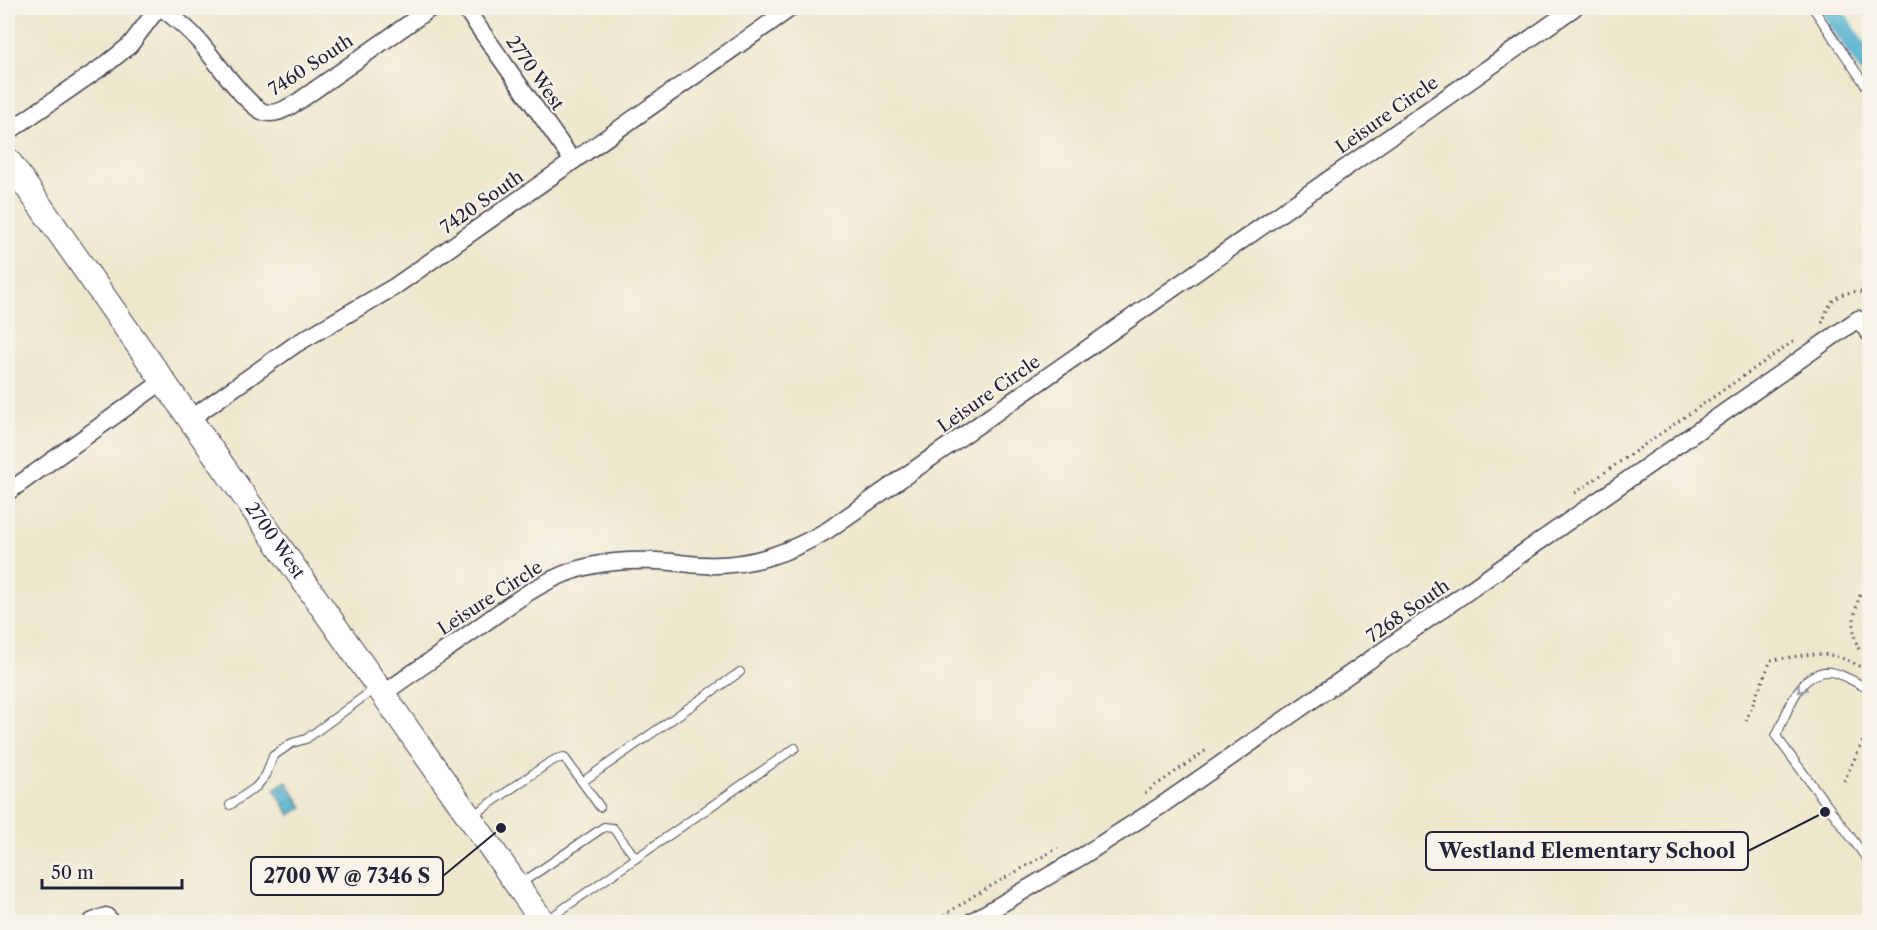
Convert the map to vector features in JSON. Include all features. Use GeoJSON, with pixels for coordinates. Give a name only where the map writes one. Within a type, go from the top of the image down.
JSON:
{"type":"FeatureCollection","features":[{"type":"Feature","properties":{"kind":"main road","name":"2700 West"},"geometry":{"type":"LineString","coordinates":[[8,160],[541,922]]}},
{"type":"Feature","properties":{"kind":"street","name":"7460 South"},"geometry":{"type":"LineString","coordinates":[[160,8],[195,37],[249,101],[262,112],[271,113],[281,111],[299,101],[430,8]]}},
{"type":"Feature","properties":{"kind":"street"},"geometry":{"type":"LineString","coordinates":[[8,132],[130,45],[160,8]]}},
{"type":"Feature","properties":{"kind":"street","name":"2770 West"},"geometry":{"type":"LineString","coordinates":[[465,8],[573,161]]}},
{"type":"Feature","properties":{"kind":"street","name":"7420 South"},"geometry":{"type":"LineString","coordinates":[[190,419],[296,344],[394,287],[791,8]]}},
{"type":"Feature","properties":{"kind":"street","name":"Leisure Circle"},"geometry":{"type":"LineString","coordinates":[[380,690],[528,592],[556,577],[589,566],[619,561],[671,562],[703,566],[739,564],[799,547],[828,530],[1574,8]]}},
{"type":"Feature","properties":{"kind":"street","name":"7268 South"},"geometry":{"type":"LineString","coordinates":[[970,922],[1084,855],[1162,805],[1858,319],[1869,334]]}},
{"type":"Feature","properties":{"kind":"street"},"geometry":{"type":"LineString","coordinates":[[8,492],[163,381]]}},
{"type":"Feature","properties":{"kind":"lane"},"geometry":{"type":"LineString","coordinates":[[1813,8],[1869,92]]}},
{"type":"Feature","properties":{"kind":"lane"},"geometry":{"type":"LineString","coordinates":[[582,783],[740,672]]}},
{"type":"Feature","properties":{"kind":"lane"},"geometry":{"type":"LineString","coordinates":[[1869,690],[1831,672],[1814,675],[1800,687],[1776,736],[1869,863]]}},
{"type":"Feature","properties":{"kind":"lane"},"geometry":{"type":"LineString","coordinates":[[230,805],[256,787],[266,775],[273,756],[291,743],[306,739],[380,690]]}},
{"type":"Feature","properties":{"kind":"lane"},"geometry":{"type":"LineString","coordinates":[[541,922],[795,748]]}},
{"type":"Feature","properties":{"kind":"lane"},"geometry":{"type":"LineString","coordinates":[[469,818],[556,759],[564,758],[600,807]]}},
{"type":"Feature","properties":{"kind":"lane"},"geometry":{"type":"LineString","coordinates":[[518,886],[604,827],[613,828],[636,858]]}},
{"type":"Feature","properties":{"kind":"lane"},"geometry":{"type":"LineString","coordinates":[[1863,853],[1869,834]]}},
{"type":"Feature","properties":{"kind":"path"},"geometry":{"type":"LineString","coordinates":[[1815,331],[1836,298],[1853,291],[1869,294]]}},
{"type":"Feature","properties":{"kind":"path"},"geometry":{"type":"LineString","coordinates":[[1573,494],[1789,343],[1798,339]]}},
{"type":"Feature","properties":{"kind":"path"},"geometry":{"type":"LineString","coordinates":[[1859,649],[1856,643],[1854,616],[1860,595]]}},
{"type":"Feature","properties":{"kind":"path"},"geometry":{"type":"LineString","coordinates":[[1844,781],[1869,726]]}},
{"type":"Feature","properties":{"kind":"path"},"geometry":{"type":"LineString","coordinates":[[1141,796],[1210,748]]}},
{"type":"Feature","properties":{"kind":"path"},"geometry":{"type":"LineString","coordinates":[[934,922],[975,895],[1062,845]]}},
{"type":"Feature","properties":{"kind":"water"},"geometry":{"type":"Polygon","coordinates":[[[286,781],[303,807],[290,815],[274,789],[286,781]]]}},
{"type":"Feature","properties":{"kind":"waterway"},"geometry":{"type":"LineString","coordinates":[[1830,8],[1870,69]]}},
{"type":"Feature","properties":{"kind":"place","name":"Westland Elementary School"},"geometry":{"type":"Point","coordinates":[1825,812]}},
{"type":"Feature","properties":{"kind":"place","name":"2700 W @ 7346 S"},"geometry":{"type":"Point","coordinates":[501,828]}}]}
